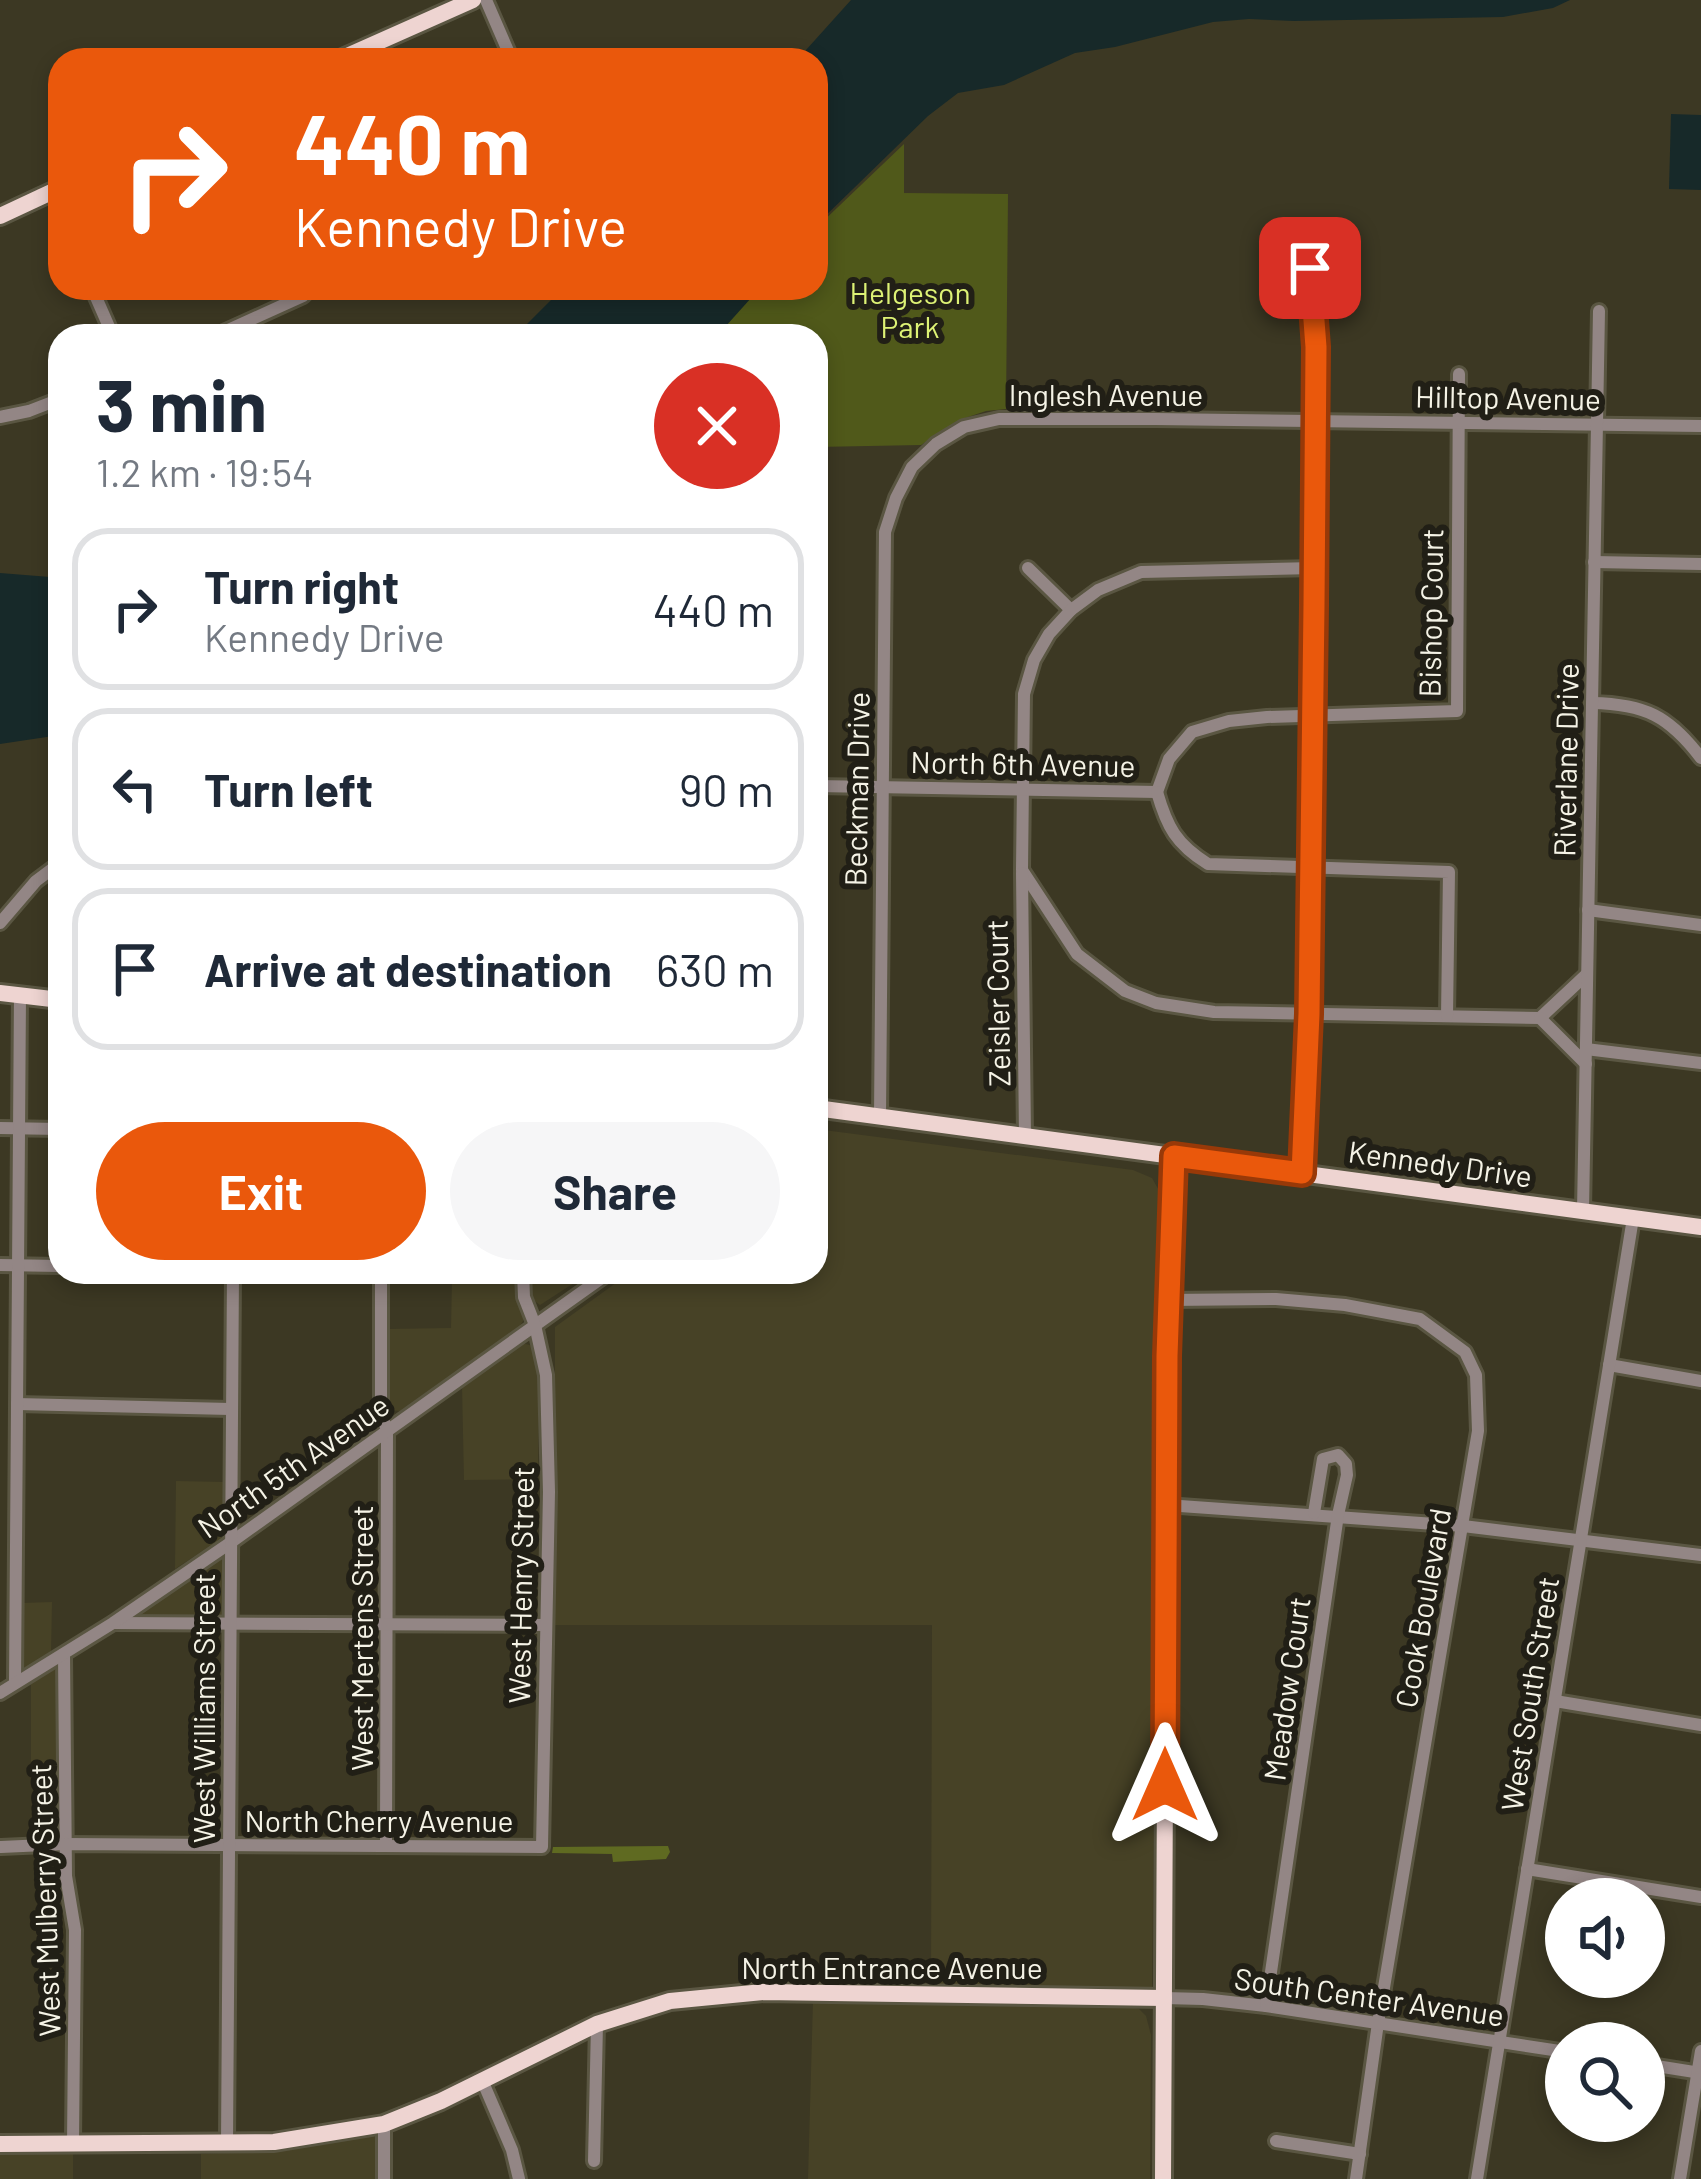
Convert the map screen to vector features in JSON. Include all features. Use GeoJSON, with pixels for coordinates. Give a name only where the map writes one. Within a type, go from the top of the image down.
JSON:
{"type":"FeatureCollection","features":[{"type":"Feature","properties":{"kind":"main road"},"geometry":{"type":"LineString","coordinates":[[365,48],[473,0]]}},
{"type":"Feature","properties":{"kind":"main road"},"geometry":{"type":"LineString","coordinates":[[0,216],[48,194]]}},
{"type":"Feature","properties":{"kind":"main road"},"geometry":{"type":"LineString","coordinates":[[0,993],[48,998]]}},
{"type":"Feature","properties":{"kind":"main road","name":"Kennedy Drive"},"geometry":{"type":"LineString","coordinates":[[828,1110],[1701,1227]]}},
{"type":"Feature","properties":{"kind":"main road"},"geometry":{"type":"LineString","coordinates":[[1163,2179],[1168,1300],[1174,1156]]}},
{"type":"Feature","properties":{"kind":"main road","name":"North Entrance Avenue"},"geometry":{"type":"LineString","coordinates":[[0,2144],[274,2142],[385,2125],[597,2024],[670,2001],[763,1992],[1164,1998]]}},
{"type":"Feature","properties":{"kind":"street"},"geometry":{"type":"LineString","coordinates":[[486,0],[507,48]]}},
{"type":"Feature","properties":{"kind":"street"},"geometry":{"type":"LineString","coordinates":[[1302,1173],[1309,1014],[1316,347],[1308,230]]}},
{"type":"Feature","properties":{"kind":"street"},"geometry":{"type":"LineString","coordinates":[[239,324],[286,300]]}},
{"type":"Feature","properties":{"kind":"street","name":"Riverlane Drive"},"geometry":{"type":"LineString","coordinates":[[1583,1211],[1599,311]]}},
{"type":"Feature","properties":{"kind":"street","name":"Bishop Court"},"geometry":{"type":"LineString","coordinates":[[1312,717],[1457,711],[1459,374]]}},
{"type":"Feature","properties":{"kind":"street"},"geometry":{"type":"LineString","coordinates":[[0,417],[48,404]]}},
{"type":"Feature","properties":{"kind":"street","name":"Inglesh Avenue"},"geometry":{"type":"LineString","coordinates":[[912,467],[964,427],[999,419],[1315,422]]}},
{"type":"Feature","properties":{"kind":"street","name":"Hilltop Avenue"},"geometry":{"type":"LineString","coordinates":[[1315,422],[1701,426]]}},
{"type":"Feature","properties":{"kind":"street","name":"Beckman Drive"},"geometry":{"type":"LineString","coordinates":[[880,1116],[885,532],[912,467]]}},
{"type":"Feature","properties":{"kind":"street"},"geometry":{"type":"LineString","coordinates":[[1594,562],[1701,564]]}},
{"type":"Feature","properties":{"kind":"street"},"geometry":{"type":"LineString","coordinates":[[1028,568],[1071,610],[1098,590],[1141,572],[1314,568]]}},
{"type":"Feature","properties":{"kind":"street","name":"Zeisler Court"},"geometry":{"type":"LineString","coordinates":[[1025,1136],[1024,694],[1034,660],[1071,610]]}},
{"type":"Feature","properties":{"kind":"street"},"geometry":{"type":"LineString","coordinates":[[1592,703],[1616,703],[1668,721],[1701,758]]}},
{"type":"Feature","properties":{"kind":"street"},"geometry":{"type":"LineString","coordinates":[[1312,717],[1229,721],[1192,732],[1168,759],[1157,791],[1166,822],[1186,850],[1208,864],[1448,872],[1447,1016]]}},
{"type":"Feature","properties":{"kind":"street","name":"North 6th Avenue"},"geometry":{"type":"LineString","coordinates":[[828,786],[1157,791]]}},
{"type":"Feature","properties":{"kind":"street"},"geometry":{"type":"LineString","coordinates":[[1022,870],[1077,954],[1126,991],[1156,1003],[1214,1012],[1540,1018],[1586,1064]]}},
{"type":"Feature","properties":{"kind":"street"},"geometry":{"type":"LineString","coordinates":[[0,923],[48,872]]}},
{"type":"Feature","properties":{"kind":"street"},"geometry":{"type":"LineString","coordinates":[[1588,910],[1701,925]]}},
{"type":"Feature","properties":{"kind":"street"},"geometry":{"type":"LineString","coordinates":[[1540,1018],[1587,974]]}},
{"type":"Feature","properties":{"kind":"street"},"geometry":{"type":"LineString","coordinates":[[15,1683],[20,995]]}},
{"type":"Feature","properties":{"kind":"street"},"geometry":{"type":"LineString","coordinates":[[1586,1048],[1701,1064]]}},
{"type":"Feature","properties":{"kind":"street"},"geometry":{"type":"LineString","coordinates":[[0,1128],[48,1129]]}},
{"type":"Feature","properties":{"kind":"street","name":"West South Street"},"geometry":{"type":"LineString","coordinates":[[1477,2179],[1634,1218]]}},
{"type":"Feature","properties":{"kind":"street"},"geometry":{"type":"LineString","coordinates":[[0,1265],[48,1266]]}},
{"type":"Feature","properties":{"kind":"street","name":"West Williams Street"},"geometry":{"type":"LineString","coordinates":[[227,2144],[233,1284]]}},
{"type":"Feature","properties":{"kind":"street","name":"West Mertens Street"},"geometry":{"type":"LineString","coordinates":[[381,1284],[381,1414],[387,1430],[386,1846]]}},
{"type":"Feature","properties":{"kind":"street","name":"West Henry Street"},"geometry":{"type":"LineString","coordinates":[[523,1284],[547,1375],[542,1847]]}},
{"type":"Feature","properties":{"kind":"street","name":"North 5th Avenue"},"geometry":{"type":"LineString","coordinates":[[0,1693],[230,1543],[593,1284]]}},
{"type":"Feature","properties":{"kind":"street","name":"Cook Boulevard"},"geometry":{"type":"LineString","coordinates":[[1168,1300],[1276,1299],[1420,1319],[1465,1352],[1476,1375],[1478,1431],[1356,2179]]}},
{"type":"Feature","properties":{"kind":"street"},"geometry":{"type":"LineString","coordinates":[[1610,1365],[1701,1381]]}},
{"type":"Feature","properties":{"kind":"street"},"geometry":{"type":"LineString","coordinates":[[17,1404],[230,1408]]}},
{"type":"Feature","properties":{"kind":"street","name":"Meadow Court"},"geometry":{"type":"LineString","coordinates":[[1265,2006],[1347,1475],[1346,1464],[1338,1455],[1323,1459],[1314,1514]]}},
{"type":"Feature","properties":{"kind":"street"},"geometry":{"type":"LineString","coordinates":[[1166,1504],[1463,1526],[1701,1556]]}},
{"type":"Feature","properties":{"kind":"street"},"geometry":{"type":"LineString","coordinates":[[112,1623],[545,1625]]}},
{"type":"Feature","properties":{"kind":"street","name":"West Mulberry Street"},"geometry":{"type":"LineString","coordinates":[[64,1654],[66,1876],[75,1930],[73,2144]]}},
{"type":"Feature","properties":{"kind":"street"},"geometry":{"type":"LineString","coordinates":[[1555,1701],[1701,1725]]}},
{"type":"Feature","properties":{"kind":"street","name":"North Cherry Avenue"},"geometry":{"type":"LineString","coordinates":[[1,1847],[542,1847]]}},
{"type":"Feature","properties":{"kind":"street"},"geometry":{"type":"LineString","coordinates":[[1528,1869],[1701,1897]]}},
{"type":"Feature","properties":{"kind":"street","name":"South Center Avenue"},"geometry":{"type":"LineString","coordinates":[[1164,1998],[1265,2006],[1545,2049]]}},
{"type":"Feature","properties":{"kind":"street"},"geometry":{"type":"LineString","coordinates":[[594,2162],[597,2024]]}},
{"type":"Feature","properties":{"kind":"street"},"geometry":{"type":"LineString","coordinates":[[1680,2179],[1701,2051]]}},
{"type":"Feature","properties":{"kind":"street"},"geometry":{"type":"LineString","coordinates":[[1665,2067],[1699,2073]]}},
{"type":"Feature","properties":{"kind":"street"},"geometry":{"type":"LineString","coordinates":[[482,2080],[519,2179]]}},
{"type":"Feature","properties":{"kind":"street"},"geometry":{"type":"LineString","coordinates":[[384,2179],[385,2125]]}},
{"type":"Feature","properties":{"kind":"street"},"geometry":{"type":"LineString","coordinates":[[1276,2141],[1360,2155]]}},
{"type":"Feature","properties":{"kind":"shaded area"},"geometry":{"type":"Polygon","coordinates":[[[851,0],[1570,0],[1503,17],[1213,22],[1075,53],[1004,85],[958,93],[828,213],[828,48],[808,48],[851,0]]]}},
{"type":"Feature","properties":{"kind":"shaded area"},"geometry":{"type":"Polygon","coordinates":[[[1671,114],[1701,115],[1701,190],[1669,189],[1671,114]]]}},
{"type":"Feature","properties":{"kind":"shaded area"},"geometry":{"type":"Polygon","coordinates":[[[551,300],[749,300],[728,324],[527,324],[551,300]]]}},
{"type":"Feature","properties":{"kind":"shaded area"},"geometry":{"type":"Polygon","coordinates":[[[0,573],[48,577],[48,737],[0,744],[0,573]]]}},
{"type":"Feature","properties":{"kind":"shaded area"},"geometry":{"type":"Polygon","coordinates":[[[828,1131],[1133,1170],[1152,1178],[1161,1194],[1152,1988],[931,1985],[932,1625],[555,1625],[555,1327],[614,1284],[828,1284],[828,1131]]]}},
{"type":"Feature","properties":{"kind":"shaded area"},"geometry":{"type":"Polygon","coordinates":[[[452,1284],[517,1284],[524,1310],[520,1326],[400,1411],[391,1410],[387,1400],[388,1329],[451,1328],[452,1284]]]}},
{"type":"Feature","properties":{"kind":"shaded area"},"geometry":{"type":"Polygon","coordinates":[[[530,1284],[572,1284],[540,1305],[532,1299],[530,1284]]]}},
{"type":"Feature","properties":{"kind":"shaded area"},"geometry":{"type":"Polygon","coordinates":[[[522,1343],[533,1346],[539,1365],[538,1479],[464,1480],[462,1385],[522,1343]]]}},
{"type":"Feature","properties":{"kind":"shaded area"},"geometry":{"type":"Polygon","coordinates":[[[176,1481],[225,1482],[225,1533],[175,1569],[176,1481]]]}},
{"type":"Feature","properties":{"kind":"shaded area"},"geometry":{"type":"Polygon","coordinates":[[[217,1557],[224,1563],[223,1618],[140,1617],[140,1611],[217,1557]]]}},
{"type":"Feature","properties":{"kind":"shaded area"},"geometry":{"type":"Polygon","coordinates":[[[52,1602],[51,1653],[22,1668],[21,1603],[52,1602]]]}},
{"type":"Feature","properties":{"kind":"shaded area"},"geometry":{"type":"Polygon","coordinates":[[[55,1669],[59,1675],[60,1764],[31,1764],[31,1684],[55,1669]]]}},
{"type":"Feature","properties":{"kind":"shaded area"},"geometry":{"type":"Polygon","coordinates":[[[813,2001],[1139,2009],[1151,2035],[1150,2179],[808,2179],[813,2001]]]}},
{"type":"Feature","properties":{"kind":"shaded area"},"geometry":{"type":"Polygon","coordinates":[[[372,2134],[378,2140],[379,2179],[201,2179],[201,2154],[291,2150],[372,2134]]]}},
{"type":"Feature","properties":{"kind":"shaded area"},"geometry":{"type":"Polygon","coordinates":[[[0,2152],[73,2153],[73,2179],[0,2179],[0,2152]]]}},
{"type":"Feature","properties":{"kind":"green space","name":"Helgeson Park"},"geometry":{"type":"Polygon","coordinates":[[[904,144],[904,193],[1008,194],[1006,409],[962,419],[921,445],[828,447],[828,324],[727,324],[748,300],[828,300],[828,217],[904,144]]]}},
{"type":"Feature","properties":{"kind":"green space"},"geometry":{"type":"Polygon","coordinates":[[[668,1846],[666,1859],[613,1862],[612,1854],[552,1853],[553,1847],[668,1846]]]}},
{"type":"Feature","properties":{"kind":"route"},"geometry":{"type":"LineString","coordinates":[[1165,1785],[1167,1356],[1174,1156],[1302,1173],[1309,1014],[1314,605],[1316,347],[1310,268]]}}]}
